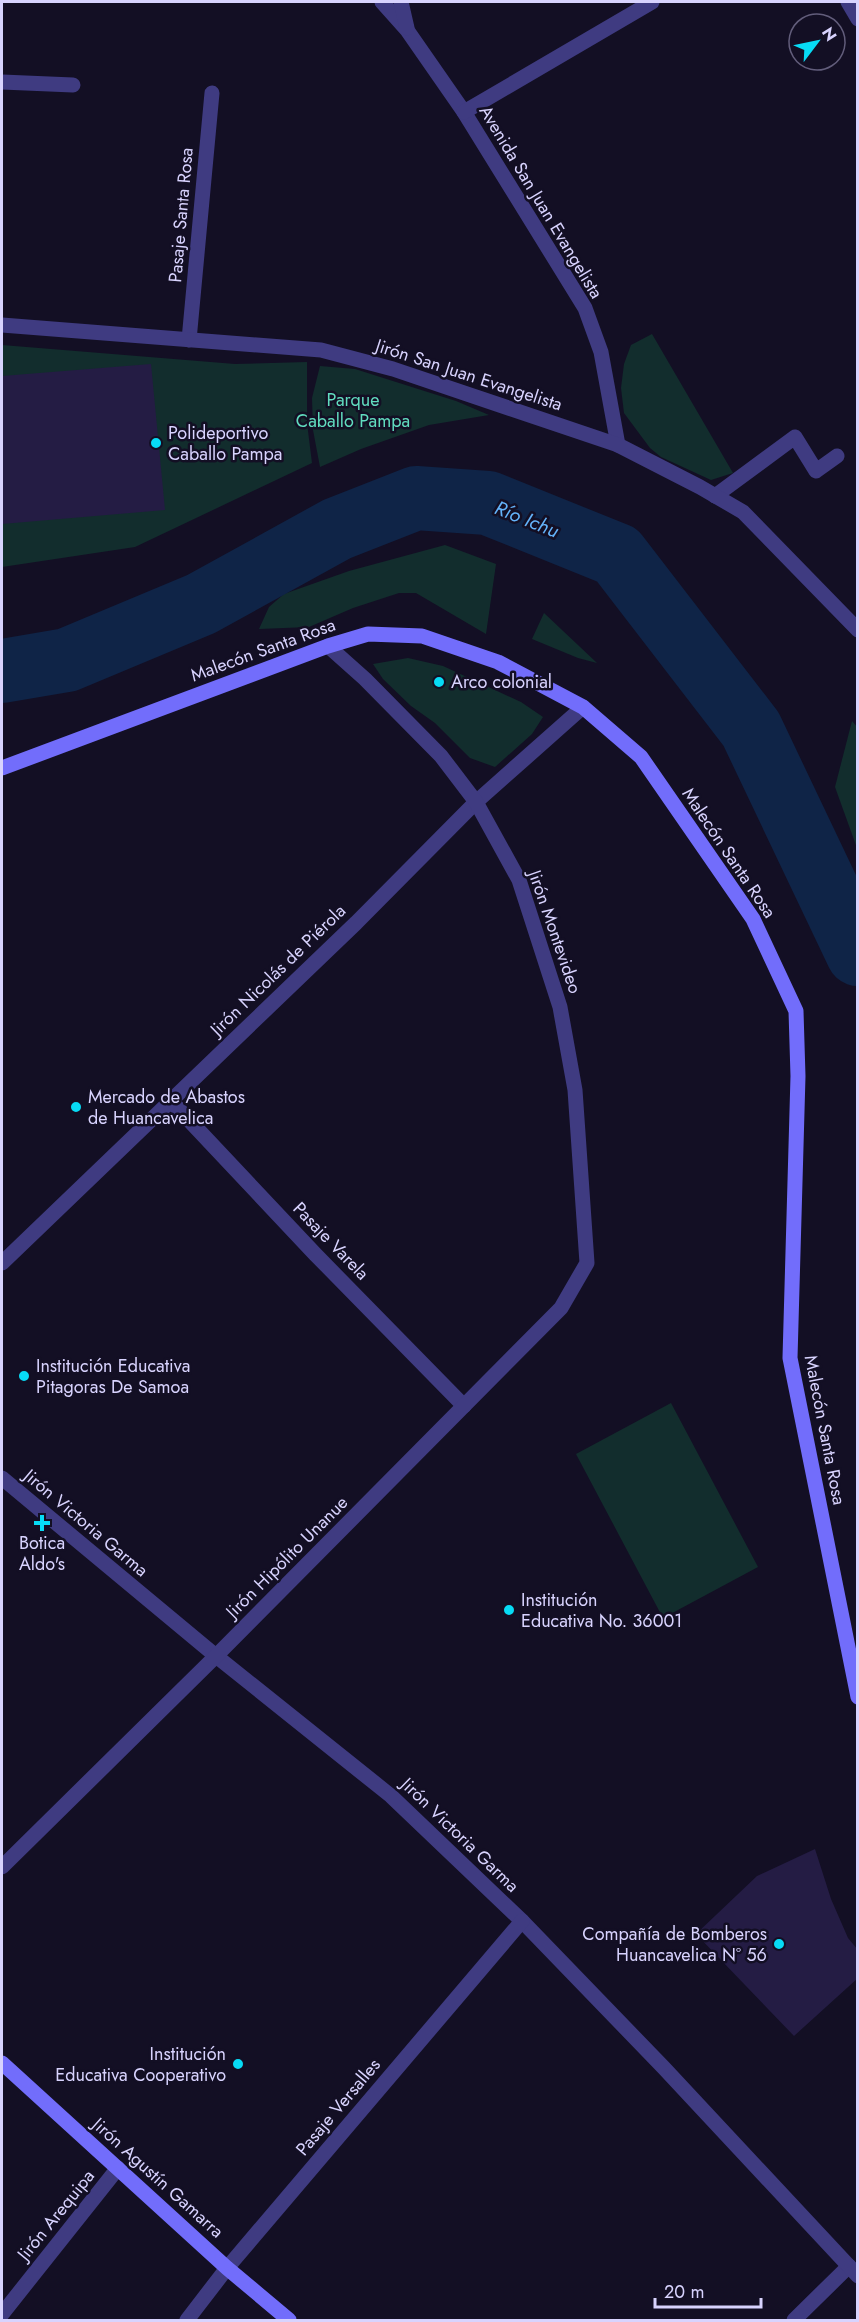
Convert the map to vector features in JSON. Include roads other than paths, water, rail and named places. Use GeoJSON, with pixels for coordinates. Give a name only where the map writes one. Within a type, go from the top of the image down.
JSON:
{"type":"FeatureCollection","features":[{"type":"Feature","properties":{"kind":"main road","name":"Malecón Santa Rosa"},"geometry":{"type":"LineString","coordinates":[[2,768],[328,646],[368,634],[422,636],[498,662],[583,707],[641,757],[753,919],[795,1011],[798,1076],[790,1358],[858,1697]]}},
{"type":"Feature","properties":{"kind":"main road","name":"Jirón Agustín Gamarra"},"geometry":{"type":"LineString","coordinates":[[2,2063],[227,2268],[289,2320]]}},
{"type":"Feature","properties":{"kind":"street","name":"Avenida San Juan Evangelista"},"geometry":{"type":"LineString","coordinates":[[382,2],[407,30],[464,112],[585,308],[602,352],[618,445]]}},
{"type":"Feature","properties":{"kind":"street"},"geometry":{"type":"LineString","coordinates":[[401,2],[407,30]]}},
{"type":"Feature","properties":{"kind":"street"},"geometry":{"type":"LineString","coordinates":[[464,112],[652,2]]}},
{"type":"Feature","properties":{"kind":"street"},"geometry":{"type":"LineString","coordinates":[[848,2],[858,19]]}},
{"type":"Feature","properties":{"kind":"street"},"geometry":{"type":"LineString","coordinates":[[2,82],[73,86]]}},
{"type":"Feature","properties":{"kind":"street","name":"Pasaje Santa Rosa"},"geometry":{"type":"LineString","coordinates":[[189,340],[212,93]]}},
{"type":"Feature","properties":{"kind":"street","name":"Jirón San Juan Evangelista"},"geometry":{"type":"LineString","coordinates":[[2,325],[321,350],[393,369],[618,445],[743,512],[852,615],[858,630]]}},
{"type":"Feature","properties":{"kind":"street"},"geometry":{"type":"LineString","coordinates":[[715,496],[795,437],[816,471],[837,456]]}},
{"type":"Feature","properties":{"kind":"street","name":"Jirón Montevideo"},"geometry":{"type":"LineString","coordinates":[[328,646],[365,679],[441,756],[476,802],[519,880],[561,1007],[575,1090],[587,1263]]}},
{"type":"Feature","properties":{"kind":"street","name":"Jirón Nicolás de Piérola"},"geometry":{"type":"LineString","coordinates":[[2,1263],[356,923],[476,802],[583,707]]}},
{"type":"Feature","properties":{"kind":"street","name":"Pasaje Varela"},"geometry":{"type":"LineString","coordinates":[[171,1101],[315,1254],[464,1406]]}},
{"type":"Feature","properties":{"kind":"street","name":"Jirón Hipólito Unanue"},"geometry":{"type":"LineString","coordinates":[[2,1867],[216,1656],[561,1308],[587,1263]]}},
{"type":"Feature","properties":{"kind":"street","name":"Jirón Victoria Garma"},"geometry":{"type":"LineString","coordinates":[[2,1478],[216,1656],[391,1796],[522,1921],[855,2266],[858,2281]]}},
{"type":"Feature","properties":{"kind":"street","name":"Pasaje Versalles"},"geometry":{"type":"LineString","coordinates":[[187,2320],[227,2268],[522,1921]]}},
{"type":"Feature","properties":{"kind":"street","name":"Jirón Arequipa"},"geometry":{"type":"LineString","coordinates":[[2,2314],[118,2168]]}},
{"type":"Feature","properties":{"kind":"street"},"geometry":{"type":"LineString","coordinates":[[794,2320],[855,2266]]}},
{"type":"Feature","properties":{"kind":"waterway","name":"Río Ichu"},"geometry":{"type":"LineString","coordinates":[[2,671],[67,660],[201,604],[337,529],[416,498],[488,503],[617,555],[751,729],[858,954]]}},
{"type":"Feature","properties":{"kind":"place","name":"Polideportivo Caballo Pampa"},"geometry":{"type":"Point","coordinates":[156,443]}},
{"type":"Feature","properties":{"kind":"place","name":"Arco colonial"},"geometry":{"type":"Point","coordinates":[439,682]}},
{"type":"Feature","properties":{"kind":"place","name":"Mercado de Abastos de Huancavelica"},"geometry":{"type":"Point","coordinates":[76,1107]}},
{"type":"Feature","properties":{"kind":"place","name":"Institución Educativa Pitagoras De Samoa"},"geometry":{"type":"Point","coordinates":[24,1376]}},
{"type":"Feature","properties":{"kind":"place","name":"Botica Aldo's"},"geometry":{"type":"Point","coordinates":[42,1523]}},
{"type":"Feature","properties":{"kind":"place","name":"Institución Educativa No. 36001"},"geometry":{"type":"Point","coordinates":[509,1610]}},
{"type":"Feature","properties":{"kind":"place","name":"Compañía de Bomberos Huancavelica Nº 56"},"geometry":{"type":"Point","coordinates":[779,1944]}},
{"type":"Feature","properties":{"kind":"place","name":"Institución Educativa Cooperativo"},"geometry":{"type":"Point","coordinates":[238,2064]}},
{"type":"Feature","properties":{"kind":"park label","name":"Parque Caballo Pampa"},"geometry":{"type":"Point","coordinates":[353,410]}}]}
